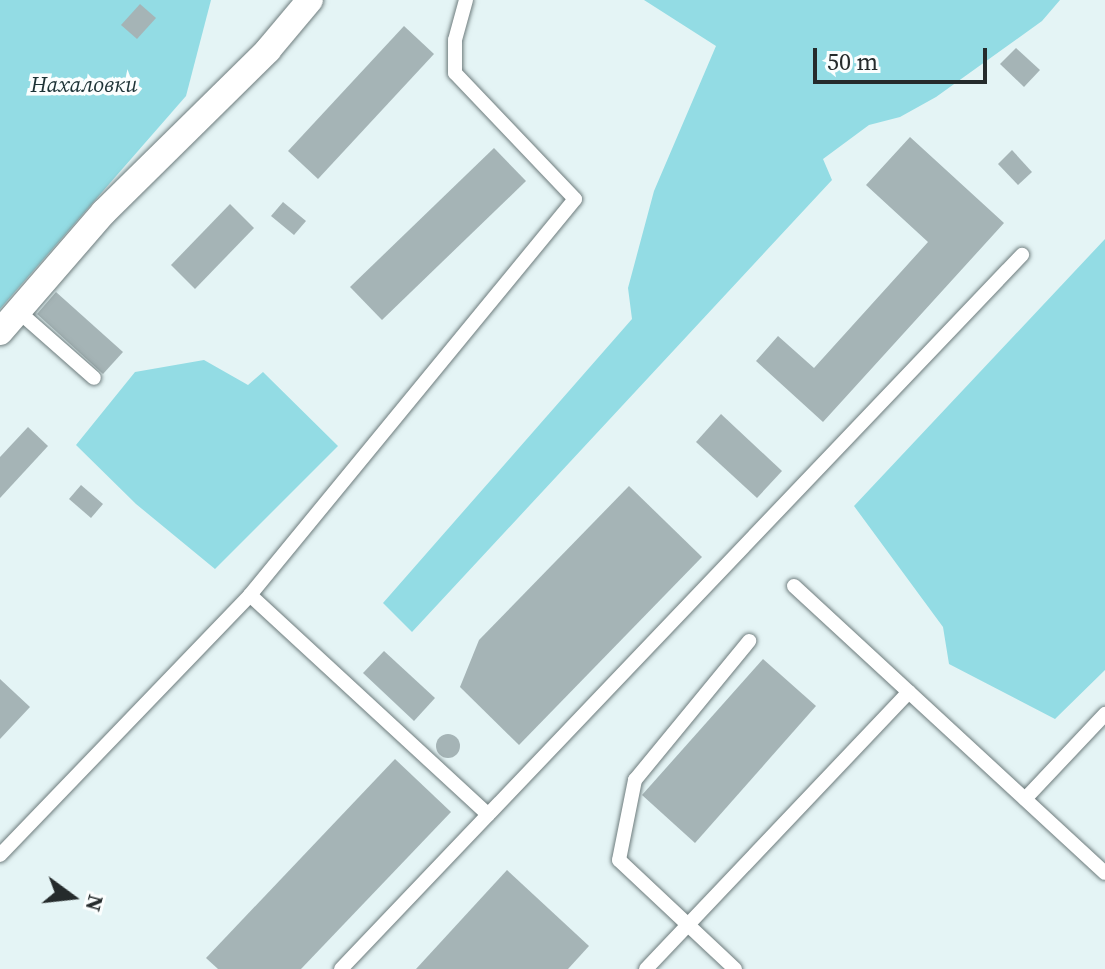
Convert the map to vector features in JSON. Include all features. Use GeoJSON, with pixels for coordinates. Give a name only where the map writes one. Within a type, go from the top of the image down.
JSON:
{"type":"FeatureCollection","features":[{"type":"Feature","properties":{"kind":"street"},"geometry":{"type":"LineString","coordinates":[[0,332],[104,212],[268,50],[310,0]]}},
{"type":"Feature","properties":{"kind":"lane"},"geometry":{"type":"LineString","coordinates":[[0,855],[250,595],[575,199],[455,73],[455,40],[466,0]]}},
{"type":"Feature","properties":{"kind":"lane"},"geometry":{"type":"LineString","coordinates":[[341,969],[1022,255]]}},
{"type":"Feature","properties":{"kind":"lane"},"geometry":{"type":"LineString","coordinates":[[18,311],[94,378]]}},
{"type":"Feature","properties":{"kind":"lane"},"geometry":{"type":"LineString","coordinates":[[794,586],[1105,873]]}},
{"type":"Feature","properties":{"kind":"lane"},"geometry":{"type":"LineString","coordinates":[[250,595],[488,815]]}},
{"type":"Feature","properties":{"kind":"lane"},"geometry":{"type":"LineString","coordinates":[[735,969],[619,860],[635,780],[749,641]]}},
{"type":"Feature","properties":{"kind":"lane"},"geometry":{"type":"LineString","coordinates":[[646,969],[909,692]]}},
{"type":"Feature","properties":{"kind":"lane"},"geometry":{"type":"LineString","coordinates":[[1025,799],[1105,714]]}},
{"type":"Feature","properties":{"kind":"green space","name":"Нахаловки"},"geometry":{"type":"Polygon","coordinates":[[[0,0],[211,0],[186,96],[0,309],[0,0]]]}},
{"type":"Feature","properties":{"kind":"green space"},"geometry":{"type":"Polygon","coordinates":[[[644,0],[1060,0],[1042,21],[936,97],[900,117],[869,125],[823,159],[832,180],[412,632],[383,603],[632,319],[628,288],[654,191],[716,46],[644,0]]]}},
{"type":"Feature","properties":{"kind":"green space"},"geometry":{"type":"Polygon","coordinates":[[[1105,239],[1105,670],[1055,719],[949,664],[943,627],[854,506],[1105,239]]]}},
{"type":"Feature","properties":{"kind":"green space"},"geometry":{"type":"Polygon","coordinates":[[[204,360],[248,385],[263,372],[338,446],[215,569],[136,504],[76,445],[135,372],[204,360]]]}},
{"type":"Feature","properties":{"kind":"building"},"geometry":{"type":"Polygon","coordinates":[[[140,4],[156,18],[137,39],[121,25],[140,4]]]}},
{"type":"Feature","properties":{"kind":"building"},"geometry":{"type":"Polygon","coordinates":[[[404,26],[434,54],[318,179],[288,151],[404,26]]]}},
{"type":"Feature","properties":{"kind":"building"},"geometry":{"type":"Polygon","coordinates":[[[1016,48],[1040,70],[1024,87],[1000,64],[1016,48]]]}},
{"type":"Feature","properties":{"kind":"building"},"geometry":{"type":"Polygon","coordinates":[[[910,137],[1004,223],[823,422],[756,361],[778,336],[814,368],[928,242],[866,185],[910,137]]]}},
{"type":"Feature","properties":{"kind":"building"},"geometry":{"type":"Polygon","coordinates":[[[494,148],[526,181],[382,320],[350,287],[494,148]]]}},
{"type":"Feature","properties":{"kind":"building"},"geometry":{"type":"Polygon","coordinates":[[[1012,150],[1032,172],[1018,185],[998,164],[1012,150]]]}},
{"type":"Feature","properties":{"kind":"building"},"geometry":{"type":"Polygon","coordinates":[[[283,202],[306,221],[294,235],[271,216],[283,202]]]}},
{"type":"Feature","properties":{"kind":"building"},"geometry":{"type":"Polygon","coordinates":[[[230,204],[254,228],[195,289],[171,265],[230,204]]]}},
{"type":"Feature","properties":{"kind":"building"},"geometry":{"type":"Polygon","coordinates":[[[56,292],[123,352],[103,374],[37,314],[56,292]]]}},
{"type":"Feature","properties":{"kind":"building"},"geometry":{"type":"Polygon","coordinates":[[[721,414],[782,471],[757,498],[696,442],[721,414]]]}},
{"type":"Feature","properties":{"kind":"building"},"geometry":{"type":"Polygon","coordinates":[[[28,427],[48,446],[0,498],[0,457],[28,427]]]}},
{"type":"Feature","properties":{"kind":"building"},"geometry":{"type":"Polygon","coordinates":[[[81,485],[103,504],[91,518],[69,499],[81,485]]]}},
{"type":"Feature","properties":{"kind":"building"},"geometry":{"type":"Polygon","coordinates":[[[629,486],[702,557],[519,745],[460,687],[479,640],[629,486]]]}},
{"type":"Feature","properties":{"kind":"building"},"geometry":{"type":"Polygon","coordinates":[[[384,651],[435,698],[414,721],[363,673],[384,651]]]}},
{"type":"Feature","properties":{"kind":"building"},"geometry":{"type":"Polygon","coordinates":[[[763,659],[816,706],[695,843],[642,795],[763,659]]]}},
{"type":"Feature","properties":{"kind":"building"},"geometry":{"type":"Polygon","coordinates":[[[0,679],[30,707],[0,739],[0,679]]]}},
{"type":"Feature","properties":{"kind":"building"},"geometry":{"type":"Polygon","coordinates":[[[448,734],[456,738],[460,746],[456,754],[448,758],[440,754],[436,746],[440,738],[448,734]]]}},
{"type":"Feature","properties":{"kind":"building"},"geometry":{"type":"Polygon","coordinates":[[[395,759],[451,812],[301,969],[218,969],[206,958],[395,759]]]}},
{"type":"Feature","properties":{"kind":"building"},"geometry":{"type":"Polygon","coordinates":[[[507,870],[589,946],[568,969],[416,969],[507,870]]]}}]}
